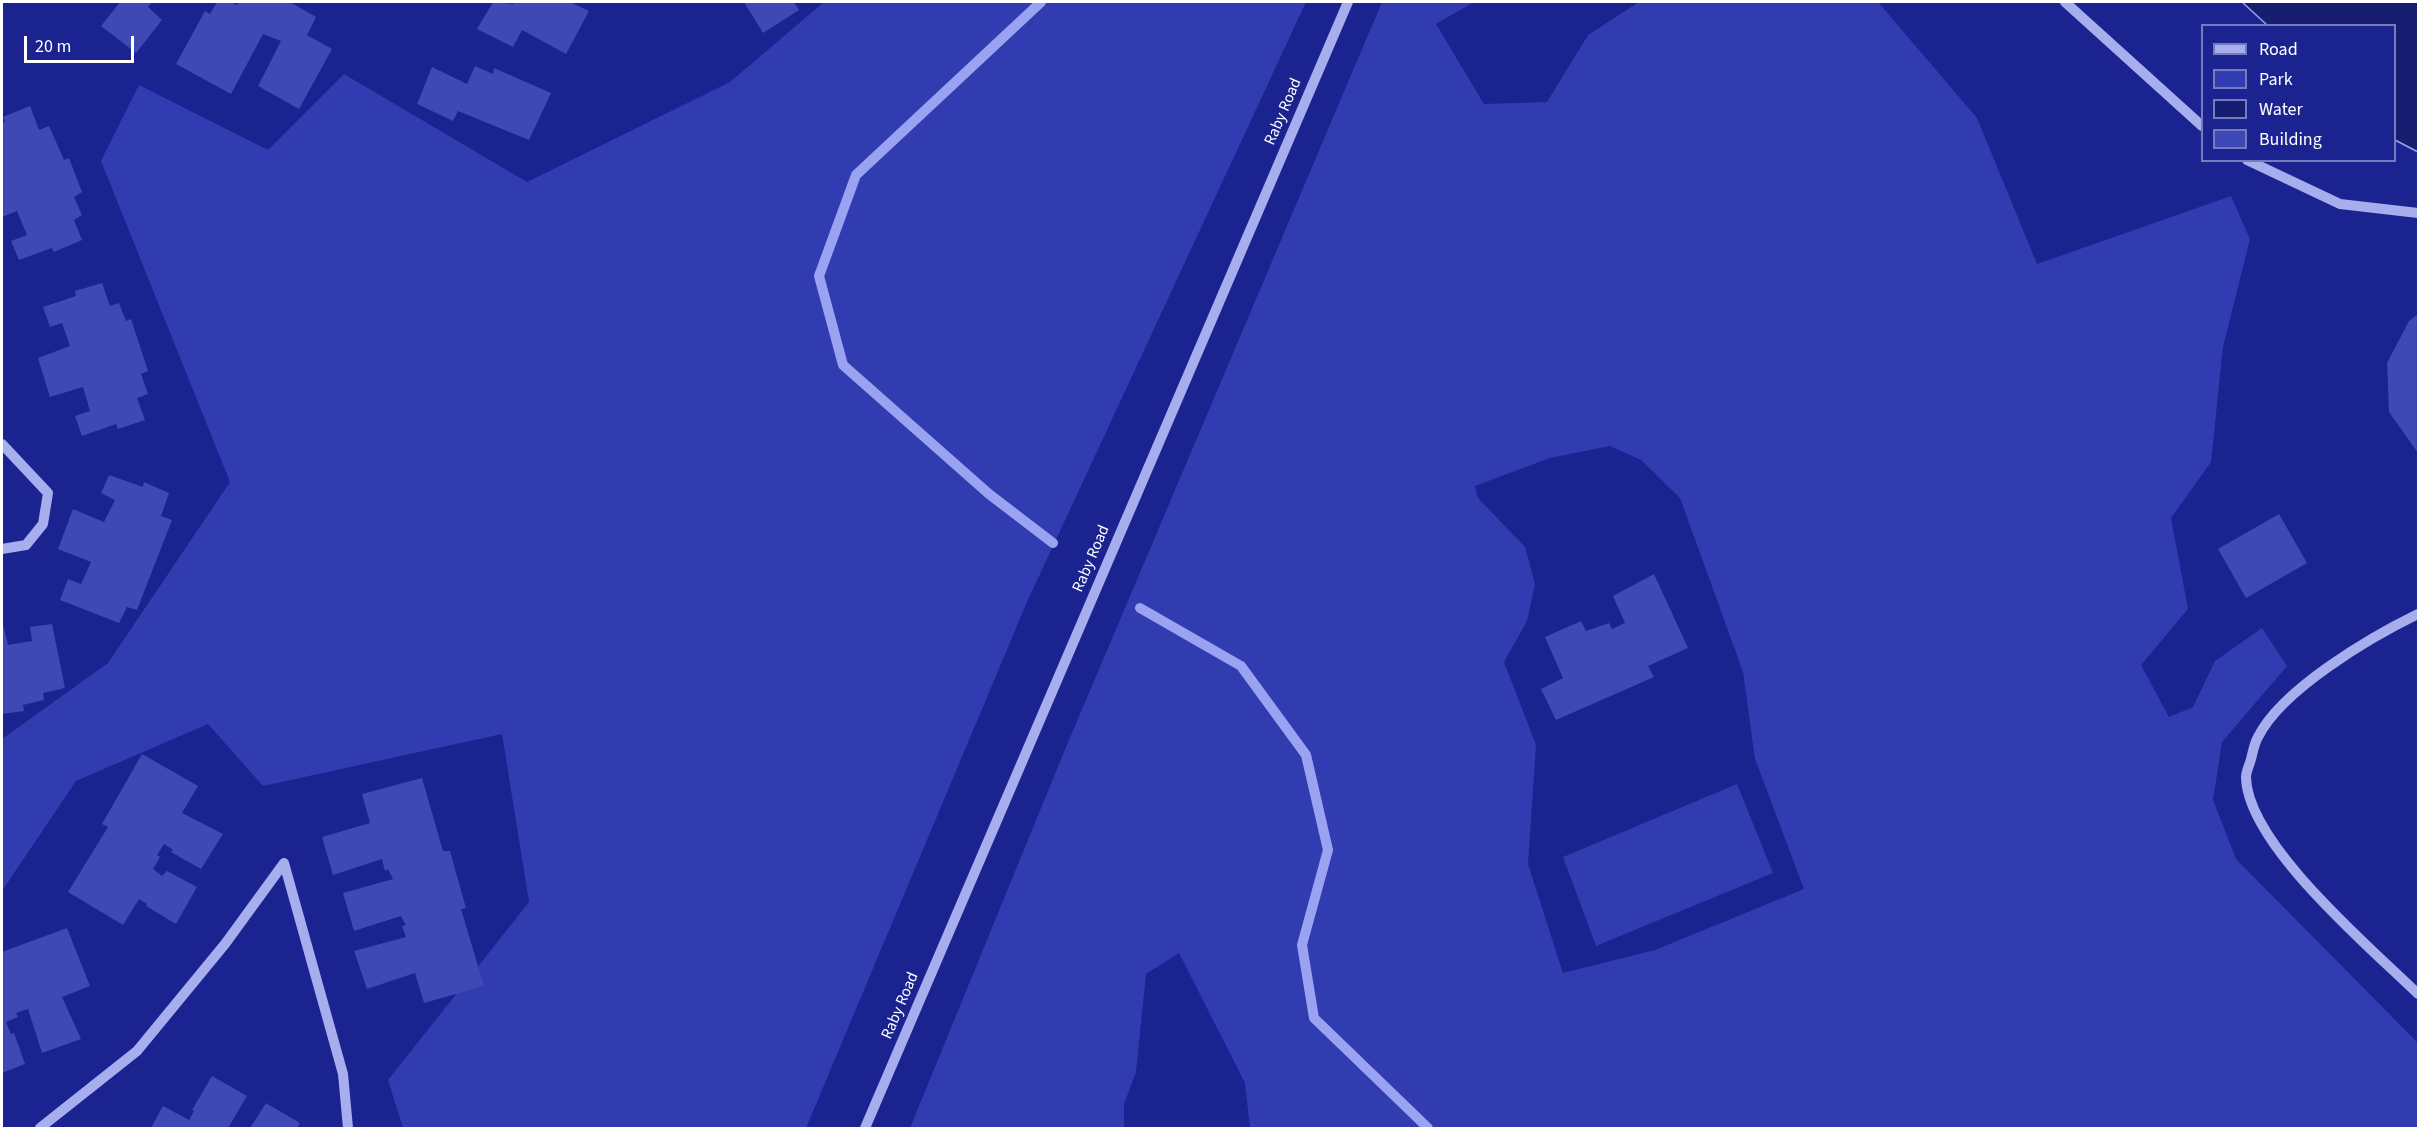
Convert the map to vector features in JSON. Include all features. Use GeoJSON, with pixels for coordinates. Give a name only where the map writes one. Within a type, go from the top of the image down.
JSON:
{"type":"FeatureCollection","features":[{"type":"Feature","properties":{"kind":"street","name":"Raby Road"},"geometry":{"type":"LineString","coordinates":[[865,1128],[1348,2]]}},
{"type":"Feature","properties":{"kind":"street"},"geometry":{"type":"LineString","coordinates":[[2066,2],[2201,125]]}},
{"type":"Feature","properties":{"kind":"street"},"geometry":{"type":"LineString","coordinates":[[2251,162],[2340,204],[2418,213]]}},
{"type":"Feature","properties":{"kind":"street"},"geometry":{"type":"LineString","coordinates":[[2,444],[48,493],[43,524],[26,545],[2,549]]}},
{"type":"Feature","properties":{"kind":"street"},"geometry":{"type":"LineString","coordinates":[[2418,614],[2389,628],[2330,667],[2287,700],[2258,737],[2246,777],[2258,819],[2289,866],[2418,994]]}},
{"type":"Feature","properties":{"kind":"street"},"geometry":{"type":"LineString","coordinates":[[40,1128],[137,1051],[225,944],[284,863],[343,1074],[348,1128]]}},
{"type":"Feature","properties":{"kind":"green space"},"geometry":{"type":"Polygon","coordinates":[[[824,2],[1306,2],[1027,602],[806,1128],[403,1128],[388,1080],[529,902],[502,734],[263,786],[208,724],[76,781],[2,891],[2,739],[108,663],[230,482],[101,161],[139,85],[268,150],[344,74],[527,182],[730,82],[824,2]]]}},
{"type":"Feature","properties":{"kind":"green space"},"geometry":{"type":"Polygon","coordinates":[[[1382,2],[1474,2],[1436,24],[1484,104],[1547,102],[1588,35],[1639,2],[1878,2],[1977,118],[2037,264],[2231,196],[2250,239],[2223,347],[2211,462],[2171,518],[2188,609],[2141,665],[2169,717],[2193,707],[2215,661],[2262,628],[2287,666],[2222,742],[2213,800],[2236,859],[2418,1043],[2418,1128],[1250,1128],[1245,1083],[1179,953],[1146,974],[1136,1072],[1124,1104],[1124,1128],[910,1128],[1066,747],[1382,2]],[[1610,446],[1550,458],[1475,486],[1478,498],[1525,547],[1535,584],[1527,621],[1504,662],[1536,745],[1528,864],[1563,973],[1655,950],[1804,889],[1755,759],[1743,672],[1680,498],[1641,460],[1610,446]]]}},
{"type":"Feature","properties":{"kind":"green space"},"geometry":{"type":"Polygon","coordinates":[[[1737,784],[1773,873],[1596,946],[1563,857],[1737,784]]]}},
{"type":"Feature","properties":{"kind":"water"},"geometry":{"type":"Polygon","coordinates":[[[2242,2],[2418,2],[2418,152],[2396,141],[2396,24],[2266,24],[2242,2]]]}},
{"type":"Feature","properties":{"kind":"building"},"geometry":{"type":"Polygon","coordinates":[[[120,2],[152,2],[148,7],[162,20],[136,53],[101,26],[120,2]]]}},
{"type":"Feature","properties":{"kind":"building"},"geometry":{"type":"Polygon","coordinates":[[[217,2],[231,2],[237,5],[239,2],[290,2],[316,17],[307,35],[332,49],[299,109],[258,86],[281,41],[263,34],[231,94],[176,64],[205,11],[210,14],[217,2]]]}},
{"type":"Feature","properties":{"kind":"building"},"geometry":{"type":"Polygon","coordinates":[[[493,2],[513,4],[515,2],[570,2],[589,11],[566,54],[522,30],[513,47],[477,29],[493,2]]]}},
{"type":"Feature","properties":{"kind":"building"},"geometry":{"type":"Polygon","coordinates":[[[744,2],[794,2],[799,10],[763,33],[744,2]]]}},
{"type":"Feature","properties":{"kind":"building"},"geometry":{"type":"Polygon","coordinates":[[[475,66],[493,74],[494,68],[551,93],[529,140],[458,111],[453,121],[417,104],[432,67],[467,84],[475,66]]]}},
{"type":"Feature","properties":{"kind":"building"},"geometry":{"type":"Polygon","coordinates":[[[30,106],[39,130],[49,126],[64,160],[69,158],[82,192],[74,197],[82,215],[74,220],[82,240],[54,252],[52,248],[19,260],[11,241],[27,235],[17,211],[2,217],[2,123],[5,122],[3,117],[30,106]]]}},
{"type":"Feature","properties":{"kind":"building"},"geometry":{"type":"Polygon","coordinates":[[[102,283],[110,306],[119,303],[126,321],[131,319],[148,371],[141,374],[148,394],[137,398],[145,420],[118,429],[116,424],[82,436],[75,416],[90,411],[83,387],[50,397],[38,358],[70,346],[62,323],[50,327],[43,307],[76,296],[75,291],[102,283]]]}},
{"type":"Feature","properties":{"kind":"building"},"geometry":{"type":"Polygon","coordinates":[[[2418,314],[2418,453],[2389,412],[2387,363],[2409,321],[2418,314]]]}},
{"type":"Feature","properties":{"kind":"building"},"geometry":{"type":"Polygon","coordinates":[[[109,475],[143,487],[144,482],[169,493],[161,516],[172,520],[137,610],[127,607],[119,623],[60,600],[68,579],[81,584],[91,562],[58,549],[73,509],[104,522],[115,500],[101,493],[109,475]]]}},
{"type":"Feature","properties":{"kind":"building"},"geometry":{"type":"Polygon","coordinates":[[[2279,514],[2307,563],[2246,598],[2218,549],[2279,514]]]}},
{"type":"Feature","properties":{"kind":"building"},"geometry":{"type":"Polygon","coordinates":[[[1654,574],[1688,648],[1648,666],[1654,677],[1556,720],[1541,689],[1563,678],[1545,637],[1581,621],[1586,631],[1609,623],[1612,629],[1625,623],[1613,596],[1654,574]]]}},
{"type":"Feature","properties":{"kind":"building"},"geometry":{"type":"Polygon","coordinates":[[[2,620],[8,645],[32,641],[30,627],[52,624],[65,688],[43,693],[44,700],[23,705],[24,711],[2,714],[2,620]]]}},
{"type":"Feature","properties":{"kind":"building"},"geometry":{"type":"Polygon","coordinates":[[[142,754],[198,786],[182,813],[223,834],[201,869],[171,852],[173,850],[164,844],[157,855],[160,857],[153,869],[162,876],[167,871],[197,887],[176,924],[146,906],[147,904],[139,899],[123,925],[68,892],[108,827],[102,824],[142,754]]]}},
{"type":"Feature","properties":{"kind":"building"},"geometry":{"type":"Polygon","coordinates":[[[422,778],[443,851],[450,851],[466,908],[461,909],[484,986],[424,1003],[415,973],[367,989],[354,951],[406,937],[402,926],[406,925],[401,916],[354,931],[343,893],[393,879],[388,869],[385,871],[382,859],[333,875],[322,837],[370,823],[362,794],[422,778]]]}},
{"type":"Feature","properties":{"kind":"building"},"geometry":{"type":"Polygon","coordinates":[[[67,928],[90,986],[62,997],[81,1039],[42,1053],[28,1009],[16,1013],[18,1017],[6,1022],[11,1034],[14,1033],[25,1064],[2,1073],[2,952],[67,928]]]}},
{"type":"Feature","properties":{"kind":"building"},"geometry":{"type":"Polygon","coordinates":[[[212,1076],[247,1096],[228,1128],[151,1128],[163,1106],[189,1120],[194,1111],[192,1110],[212,1076]]]}},
{"type":"Feature","properties":{"kind":"building"},"geometry":{"type":"Polygon","coordinates":[[[266,1103],[300,1123],[297,1128],[250,1128],[266,1103]]]}},
{"type":"Feature","properties":{"kind":"waterway"},"geometry":{"type":"LineString","coordinates":[[1041,2],[856,175],[819,276],[843,365],[989,494],[1053,543]]}},
{"type":"Feature","properties":{"kind":"waterway"},"geometry":{"type":"LineString","coordinates":[[1140,608],[1241,666],[1306,755],[1328,850],[1302,945],[1314,1018],[1428,1128]]}}]}
